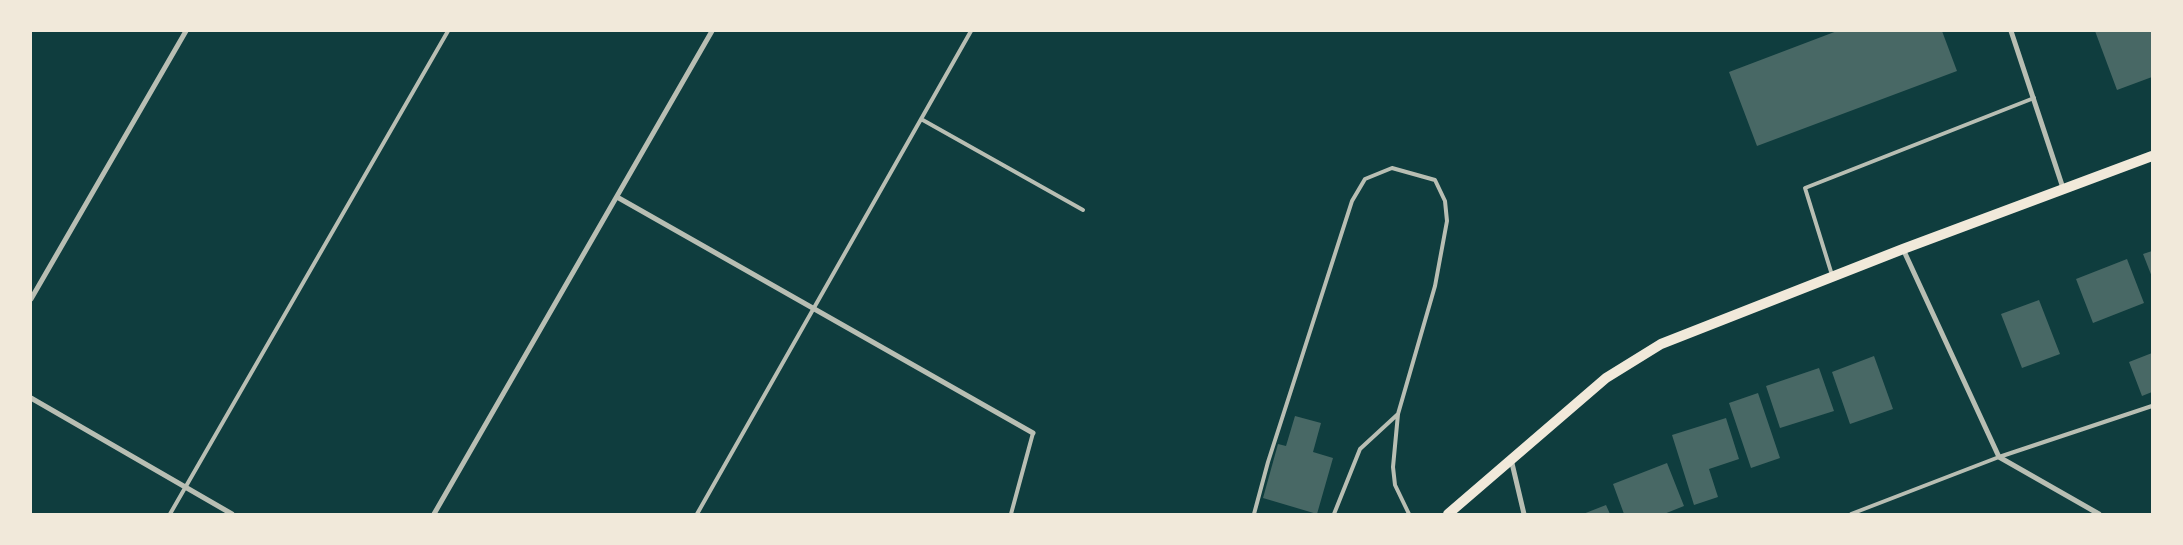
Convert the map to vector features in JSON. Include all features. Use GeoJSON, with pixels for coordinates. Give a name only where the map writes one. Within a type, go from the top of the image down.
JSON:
{"type":"FeatureCollection","features":[{"type":"Feature","properties":{"kind":"main road"},"geometry":{"type":"LineString","coordinates":[[1448,514],[1606,378],[1661,344],[1903,249],[2152,156]]}},
{"type":"Feature","properties":{"kind":"street"},"geometry":{"type":"LineString","coordinates":[[31,299],[186,31]]}},
{"type":"Feature","properties":{"kind":"street"},"geometry":{"type":"LineString","coordinates":[[434,514],[712,31]]}},
{"type":"Feature","properties":{"kind":"street"},"geometry":{"type":"LineString","coordinates":[[2012,31],[2063,188]]}},
{"type":"Feature","properties":{"kind":"street"},"geometry":{"type":"LineString","coordinates":[[617,197],[1033,433]]}},
{"type":"Feature","properties":{"kind":"street"},"geometry":{"type":"LineString","coordinates":[[1903,249],[1999,457],[2099,514]]}},
{"type":"Feature","properties":{"kind":"street"},"geometry":{"type":"LineString","coordinates":[[31,398],[232,514]]}},
{"type":"Feature","properties":{"kind":"street"},"geometry":{"type":"LineString","coordinates":[[1511,458],[1524,514]]}},
{"type":"Feature","properties":{"kind":"lane"},"geometry":{"type":"LineString","coordinates":[[170,514],[448,31]]}},
{"type":"Feature","properties":{"kind":"lane"},"geometry":{"type":"LineString","coordinates":[[704,514],[698,512],[971,31]]}},
{"type":"Feature","properties":{"kind":"lane"},"geometry":{"type":"LineString","coordinates":[[1832,277],[1805,188],[2034,98]]}},
{"type":"Feature","properties":{"kind":"lane"},"geometry":{"type":"LineString","coordinates":[[921,119],[1083,210]]}},
{"type":"Feature","properties":{"kind":"lane"},"geometry":{"type":"LineString","coordinates":[[1254,514],[1271,452],[1352,200],[1365,178],[1392,168],[1435,180],[1445,201],[1448,221],[1434,286],[1398,414],[1393,467],[1395,485],[1409,514]]}},
{"type":"Feature","properties":{"kind":"lane"},"geometry":{"type":"LineString","coordinates":[[1851,514],[1999,457],[2152,406]]}},
{"type":"Feature","properties":{"kind":"lane"},"geometry":{"type":"LineString","coordinates":[[1334,514],[1360,449],[1398,414]]}},
{"type":"Feature","properties":{"kind":"lane"},"geometry":{"type":"LineString","coordinates":[[1011,514],[1033,433]]}},
{"type":"Feature","properties":{"kind":"building"},"geometry":{"type":"Polygon","coordinates":[[[1837,31],[1942,31],[1957,71],[1757,146],[1729,72],[1837,31]]]}},
{"type":"Feature","properties":{"kind":"building"},"geometry":{"type":"Polygon","coordinates":[[[2095,31],[2152,31],[2152,77],[2117,90],[2095,31]]]}},
{"type":"Feature","properties":{"kind":"building"},"geometry":{"type":"Polygon","coordinates":[[[2152,251],[2152,277],[2143,254],[2152,251]]]}},
{"type":"Feature","properties":{"kind":"building"},"geometry":{"type":"Polygon","coordinates":[[[2127,259],[2144,303],[2093,323],[2076,279],[2127,259]]]}},
{"type":"Feature","properties":{"kind":"building"},"geometry":{"type":"Polygon","coordinates":[[[2039,300],[2060,354],[2022,368],[2001,314],[2039,300]]]}},
{"type":"Feature","properties":{"kind":"building"},"geometry":{"type":"Polygon","coordinates":[[[2152,353],[2152,392],[2142,396],[2129,362],[2152,353]]]}},
{"type":"Feature","properties":{"kind":"building"},"geometry":{"type":"Polygon","coordinates":[[[1874,356],[1893,409],[1850,424],[1832,372],[1874,356]]]}},
{"type":"Feature","properties":{"kind":"building"},"geometry":{"type":"Polygon","coordinates":[[[1819,368],[1834,411],[1780,428],[1766,386],[1819,368]]]}},
{"type":"Feature","properties":{"kind":"building"},"geometry":{"type":"Polygon","coordinates":[[[1758,393],[1780,458],[1751,468],[1729,403],[1758,393]]]}},
{"type":"Feature","properties":{"kind":"building"},"geometry":{"type":"Polygon","coordinates":[[[1295,416],[1321,423],[1313,452],[1333,458],[1317,514],[1263,498],[1278,444],[1286,446],[1295,416]]]}},
{"type":"Feature","properties":{"kind":"building"},"geometry":{"type":"Polygon","coordinates":[[[1726,418],[1739,459],[1709,469],[1718,497],[1694,505],[1672,435],[1726,418]]]}},
{"type":"Feature","properties":{"kind":"building"},"geometry":{"type":"Polygon","coordinates":[[[1667,463],[1684,506],[1664,514],[1624,514],[1613,484],[1667,463]]]}},
{"type":"Feature","properties":{"kind":"building"},"geometry":{"type":"Polygon","coordinates":[[[1606,505],[1610,514],[1583,514],[1606,505]]]}}]}
